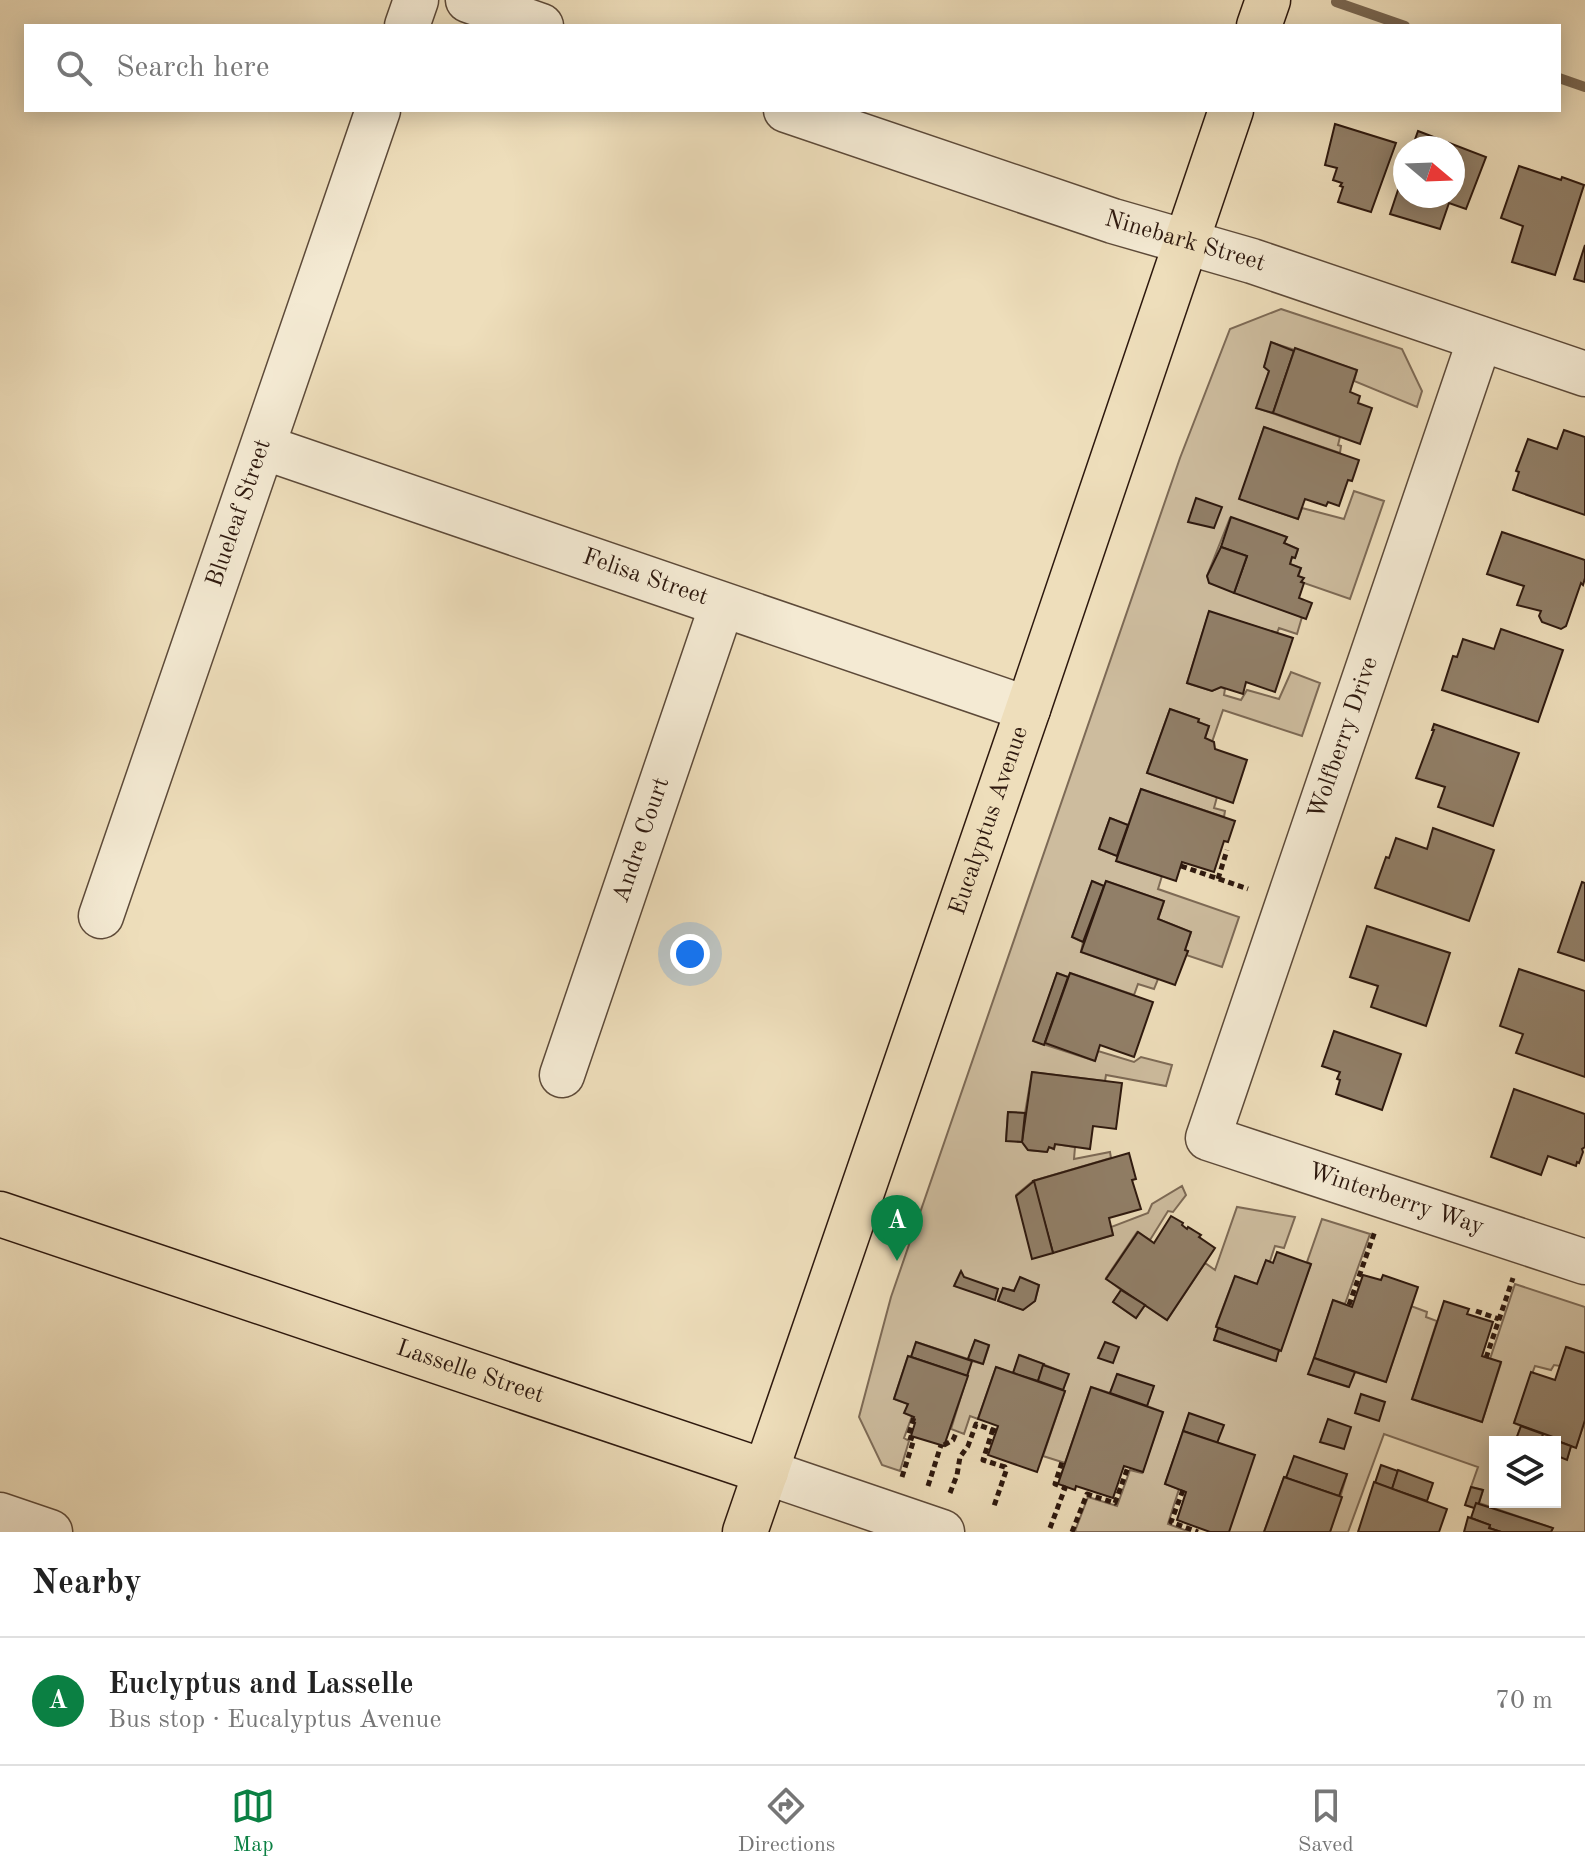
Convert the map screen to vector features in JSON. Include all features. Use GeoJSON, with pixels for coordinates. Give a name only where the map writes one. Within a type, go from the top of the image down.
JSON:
{"type":"FeatureCollection","features":[{"type":"Feature","properties":{"kind":"main road"},"geometry":{"type":"LineString","coordinates":[[1260,24],[1268,0]]}},
{"type":"Feature","properties":{"kind":"main road","name":"Eucalyptus Avenue"},"geometry":{"type":"LineString","coordinates":[[745,1532],[1230,112]]}},
{"type":"Feature","properties":{"kind":"main road","name":"Lasselle Street"},"geometry":{"type":"LineString","coordinates":[[0,1214],[766,1472]]}},
{"type":"Feature","properties":{"kind":"street"},"geometry":{"type":"LineString","coordinates":[[408,24],[416,0]]}},
{"type":"Feature","properties":{"kind":"street"},"geometry":{"type":"LineString","coordinates":[[468,0],[535,24]]}},
{"type":"Feature","properties":{"kind":"street","name":"Blueleaf Street"},"geometry":{"type":"LineString","coordinates":[[101,916],[377,112]]}},
{"type":"Feature","properties":{"kind":"street","name":"Ninebark Street"},"geometry":{"type":"LineString","coordinates":[[792,112],[1113,221],[1252,261],[1585,374]]}},
{"type":"Feature","properties":{"kind":"street","name":"Wolfberry Drive"},"geometry":{"type":"LineString","coordinates":[[1208,1138],[1480,339]]}},
{"type":"Feature","properties":{"kind":"street","name":"Felisa Street"},"geometry":{"type":"LineString","coordinates":[[263,447],[1028,709]]}},
{"type":"Feature","properties":{"kind":"street","name":"Andre Court"},"geometry":{"type":"LineString","coordinates":[[562,1075],[722,605]]}},
{"type":"Feature","properties":{"kind":"street","name":"Winterberry Way"},"geometry":{"type":"LineString","coordinates":[[1208,1138],[1585,1262]]}},
{"type":"Feature","properties":{"kind":"street","name":"Lasselle Street"},"geometry":{"type":"LineString","coordinates":[[766,1472],[946,1513]]}},
{"type":"Feature","properties":{"kind":"street"},"geometry":{"type":"LineString","coordinates":[[0,1515],[50,1532]]}},
{"type":"Feature","properties":{"kind":"path"},"geometry":{"type":"LineString","coordinates":[[1218,879],[1227,850]]}},
{"type":"Feature","properties":{"kind":"path"},"geometry":{"type":"LineString","coordinates":[[1181,866],[1248,889]]}},
{"type":"Feature","properties":{"kind":"path"},"geometry":{"type":"LineString","coordinates":[[1349,1305],[1375,1230]]}},
{"type":"Feature","properties":{"kind":"path"},"geometry":{"type":"LineString","coordinates":[[1486,1358],[1514,1277]]}},
{"type":"Feature","properties":{"kind":"path"},"geometry":{"type":"LineString","coordinates":[[1476,1311],[1499,1319]]}},
{"type":"Feature","properties":{"kind":"path"},"geometry":{"type":"LineString","coordinates":[[901,1477],[914,1439],[908,1437],[914,1417]]}},
{"type":"Feature","properties":{"kind":"path"},"geometry":{"type":"LineString","coordinates":[[946,1513],[960,1457],[976,1424],[994,1430],[983,1460],[1005,1467],[1006,1471],[993,1509]]}},
{"type":"Feature","properties":{"kind":"path"},"geometry":{"type":"LineString","coordinates":[[928,1486],[943,1445],[953,1440],[957,1431]]}},
{"type":"Feature","properties":{"kind":"path"},"geometry":{"type":"LineString","coordinates":[[1050,1528],[1065,1488],[1055,1484],[1062,1462]]}},
{"type":"Feature","properties":{"kind":"path"},"geometry":{"type":"LineString","coordinates":[[1072,1532],[1087,1494],[1115,1503],[1128,1467]]}},
{"type":"Feature","properties":{"kind":"path"},"geometry":{"type":"LineString","coordinates":[[1183,1490],[1171,1522],[1198,1532]]}},
{"type":"Feature","properties":{"kind":"shaded area"},"geometry":{"type":"Polygon","coordinates":[[[1281,309],[1402,349],[1422,391],[1417,407],[1354,381],[1357,370],[1273,343],[1264,367],[1269,371],[1257,408],[1340,437],[1340,453],[1264,427],[1240,499],[1298,519],[1302,508],[1344,519],[1354,491],[1384,501],[1350,599],[1301,582],[1303,578],[1298,576],[1301,568],[1290,564],[1298,549],[1284,543],[1287,537],[1230,518],[1207,576],[1210,583],[1302,617],[1297,634],[1279,628],[1277,633],[1209,612],[1187,683],[1212,691],[1221,687],[1225,689],[1224,695],[1241,700],[1247,690],[1279,699],[1291,672],[1320,683],[1302,736],[1223,710],[1212,742],[1205,738],[1209,726],[1198,722],[1199,719],[1170,709],[1147,773],[1217,797],[1214,808],[1225,811],[1224,817],[1141,789],[1128,825],[1110,818],[1099,849],[1117,856],[1117,861],[1162,876],[1158,889],[1239,917],[1222,967],[1186,955],[1191,932],[1158,919],[1164,901],[1106,881],[1104,886],[1092,881],[1072,937],[1083,942],[1081,952],[1158,979],[1154,989],[1138,984],[1134,995],[1070,973],[1068,977],[1057,973],[1034,1041],[1095,1061],[1098,1051],[1134,1062],[1141,1057],[1172,1065],[1166,1086],[1106,1075],[1105,1081],[1032,1072],[1025,1113],[1008,1112],[1006,1140],[1022,1142],[1028,1150],[1047,1152],[1049,1147],[1054,1149],[1055,1144],[1075,1147],[1074,1159],[1110,1152],[1111,1158],[1033,1181],[1016,1195],[1033,1258],[1113,1235],[1111,1227],[1148,1213],[1152,1204],[1182,1186],[1186,1195],[1173,1212],[1168,1211],[1150,1240],[1137,1232],[1106,1278],[1121,1290],[1113,1302],[1136,1318],[1145,1305],[1167,1320],[1205,1263],[1215,1270],[1237,1207],[1295,1217],[1284,1248],[1275,1246],[1257,1284],[1235,1276],[1216,1326],[1214,1340],[1275,1361],[1311,1264],[1307,1262],[1322,1219],[1370,1234],[1345,1304],[1333,1300],[1309,1374],[1348,1387],[1355,1372],[1386,1382],[1411,1306],[1427,1312],[1426,1317],[1437,1321],[1412,1399],[1482,1422],[1501,1363],[1490,1359],[1515,1284],[1585,1307],[1585,1353],[1567,1347],[1560,1366],[1554,1365],[1551,1370],[1535,1366],[1514,1423],[1521,1426],[1517,1436],[1489,1436],[1489,1506],[1479,1503],[1483,1490],[1471,1487],[1478,1467],[1384,1434],[1348,1532],[1330,1532],[1347,1474],[1284,1477],[1264,1532],[1229,1532],[1217,1443],[1223,1425],[1189,1414],[1165,1484],[1179,1489],[1168,1524],[1190,1532],[1077,1532],[1088,1497],[1117,1506],[1130,1470],[1142,1473],[1163,1412],[1147,1406],[1153,1387],[1118,1374],[1110,1393],[1091,1387],[1065,1463],[1043,1456],[1068,1374],[1020,1355],[1013,1373],[996,1367],[978,1419],[970,1416],[964,1434],[951,1429],[972,1361],[983,1364],[989,1346],[975,1340],[968,1359],[916,1342],[911,1357],[908,1356],[894,1399],[908,1404],[905,1413],[912,1416],[904,1438],[909,1441],[900,1471],[882,1465],[859,1417],[891,1297],[1180,458],[1230,329],[1281,309]],[[1021,1278],[1014,1291],[1003,1288],[998,1301],[1023,1310],[1035,1301],[1039,1285],[1021,1278]]]}},
{"type":"Feature","properties":{"kind":"shaded area"},"geometry":{"type":"Polygon","coordinates":[[[1585,1420],[1585,1532],[1551,1532],[1552,1528],[1494,1508],[1561,1508],[1561,1457],[1567,1459],[1571,1446],[1576,1447],[1585,1420]]]}},
{"type":"Feature","properties":{"kind":"building"},"geometry":{"type":"Polygon","coordinates":[[[1335,124],[1393,142],[1393,151],[1371,212],[1338,202],[1343,187],[1340,186],[1342,183],[1333,180],[1337,168],[1325,165],[1335,124]]]}},
{"type":"Feature","properties":{"kind":"building"},"geometry":{"type":"Polygon","coordinates":[[[1465,149],[1486,157],[1466,209],[1463,208],[1465,149]]]}},
{"type":"Feature","properties":{"kind":"building"},"geometry":{"type":"Polygon","coordinates":[[[1519,166],[1584,185],[1555,275],[1512,262],[1523,226],[1501,218],[1519,166]]]}},
{"type":"Feature","properties":{"kind":"building"},"geometry":{"type":"Polygon","coordinates":[[[1393,205],[1393,208],[1447,208],[1440,229],[1390,214],[1393,205]]]}},
{"type":"Feature","properties":{"kind":"building"},"geometry":{"type":"Polygon","coordinates":[[[1585,245],[1585,282],[1574,279],[1585,245]]]}},
{"type":"Feature","properties":{"kind":"building"},"geometry":{"type":"Polygon","coordinates":[[[1271,342],[1294,351],[1273,413],[1256,408],[1269,371],[1264,367],[1271,342]]]}},
{"type":"Feature","properties":{"kind":"building"},"geometry":{"type":"Polygon","coordinates":[[[1295,348],[1357,370],[1350,392],[1360,396],[1358,403],[1372,408],[1360,444],[1273,413],[1295,348]]]}},
{"type":"Feature","properties":{"kind":"building"},"geometry":{"type":"Polygon","coordinates":[[[1264,427],[1359,460],[1339,506],[1328,502],[1326,506],[1305,499],[1298,519],[1239,499],[1264,427]]]}},
{"type":"Feature","properties":{"kind":"building"},"geometry":{"type":"Polygon","coordinates":[[[1564,430],[1585,437],[1585,515],[1513,490],[1519,472],[1516,471],[1528,439],[1557,449],[1564,430]]]}},
{"type":"Feature","properties":{"kind":"building"},"geometry":{"type":"Polygon","coordinates":[[[1196,498],[1222,507],[1214,528],[1188,522],[1196,498]]]}},
{"type":"Feature","properties":{"kind":"building"},"geometry":{"type":"Polygon","coordinates":[[[1231,517],[1287,537],[1284,543],[1298,549],[1290,564],[1301,568],[1298,576],[1304,578],[1299,598],[1312,603],[1306,619],[1234,593],[1247,556],[1221,547],[1231,517]]]}},
{"type":"Feature","properties":{"kind":"building"},"geometry":{"type":"Polygon","coordinates":[[[1502,532],[1585,560],[1583,585],[1581,583],[1566,626],[1561,629],[1542,622],[1539,616],[1541,611],[1517,605],[1524,586],[1487,574],[1502,532]]]}},
{"type":"Feature","properties":{"kind":"building"},"geometry":{"type":"Polygon","coordinates":[[[1221,547],[1247,556],[1234,593],[1209,583],[1207,576],[1221,547]]]}},
{"type":"Feature","properties":{"kind":"building"},"geometry":{"type":"Polygon","coordinates":[[[1209,611],[1293,638],[1275,692],[1246,682],[1243,694],[1221,687],[1212,691],[1187,683],[1209,611]]]}},
{"type":"Feature","properties":{"kind":"building"},"geometry":{"type":"Polygon","coordinates":[[[1501,629],[1563,650],[1538,722],[1442,690],[1453,656],[1457,657],[1463,639],[1494,649],[1501,629]]]}},
{"type":"Feature","properties":{"kind":"building"},"geometry":{"type":"Polygon","coordinates":[[[1170,709],[1199,719],[1198,722],[1209,726],[1205,738],[1214,742],[1215,749],[1247,760],[1233,803],[1147,773],[1170,709]]]}},
{"type":"Feature","properties":{"kind":"building"},"geometry":{"type":"Polygon","coordinates":[[[1434,724],[1519,753],[1493,826],[1438,807],[1445,787],[1416,778],[1434,724]]]}},
{"type":"Feature","properties":{"kind":"building"},"geometry":{"type":"Polygon","coordinates":[[[1141,789],[1235,821],[1228,842],[1224,841],[1214,872],[1182,862],[1176,881],[1116,861],[1141,789]]]}},
{"type":"Feature","properties":{"kind":"building"},"geometry":{"type":"Polygon","coordinates":[[[1110,818],[1128,825],[1117,856],[1099,849],[1110,818]]]}},
{"type":"Feature","properties":{"kind":"building"},"geometry":{"type":"Polygon","coordinates":[[[1433,828],[1494,850],[1469,921],[1375,888],[1396,838],[1427,849],[1433,828]]]}},
{"type":"Feature","properties":{"kind":"building"},"geometry":{"type":"Polygon","coordinates":[[[1092,881],[1104,886],[1083,942],[1072,937],[1092,881]]]}},
{"type":"Feature","properties":{"kind":"building"},"geometry":{"type":"Polygon","coordinates":[[[1106,881],[1164,901],[1158,919],[1191,932],[1185,950],[1188,951],[1175,985],[1081,952],[1106,881]]]}},
{"type":"Feature","properties":{"kind":"building"},"geometry":{"type":"Polygon","coordinates":[[[1582,882],[1585,883],[1585,961],[1558,952],[1582,882]]]}},
{"type":"Feature","properties":{"kind":"building"},"geometry":{"type":"Polygon","coordinates":[[[1367,926],[1450,953],[1426,1026],[1371,1007],[1378,986],[1350,977],[1367,926]]]}},
{"type":"Feature","properties":{"kind":"building"},"geometry":{"type":"Polygon","coordinates":[[[1519,969],[1585,991],[1585,1077],[1516,1053],[1523,1034],[1500,1026],[1519,969]]]}},
{"type":"Feature","properties":{"kind":"building"},"geometry":{"type":"Polygon","coordinates":[[[1057,973],[1068,977],[1044,1045],[1033,1041],[1057,973]]]}},
{"type":"Feature","properties":{"kind":"building"},"geometry":{"type":"Polygon","coordinates":[[[1070,973],[1153,1002],[1134,1057],[1100,1045],[1095,1061],[1045,1043],[1070,973]]]}},
{"type":"Feature","properties":{"kind":"building"},"geometry":{"type":"Polygon","coordinates":[[[1334,1031],[1401,1054],[1382,1110],[1336,1094],[1340,1072],[1322,1066],[1334,1031]]]}},
{"type":"Feature","properties":{"kind":"building"},"geometry":{"type":"Polygon","coordinates":[[[1032,1072],[1122,1083],[1116,1129],[1093,1126],[1090,1149],[1055,1144],[1054,1149],[1049,1147],[1047,1152],[1028,1150],[1022,1142],[1032,1072]]]}},
{"type":"Feature","properties":{"kind":"building"},"geometry":{"type":"Polygon","coordinates":[[[1514,1089],[1585,1114],[1585,1147],[1576,1166],[1548,1156],[1541,1175],[1491,1157],[1514,1089]]]}},
{"type":"Feature","properties":{"kind":"building"},"geometry":{"type":"Polygon","coordinates":[[[1008,1112],[1025,1113],[1022,1142],[1006,1141],[1008,1112]]]}},
{"type":"Feature","properties":{"kind":"building"},"geometry":{"type":"Polygon","coordinates":[[[1129,1153],[1136,1179],[1132,1180],[1141,1209],[1109,1218],[1113,1235],[1053,1253],[1033,1181],[1129,1153]]]}},
{"type":"Feature","properties":{"kind":"building"},"geometry":{"type":"Polygon","coordinates":[[[1034,1181],[1053,1253],[1032,1259],[1016,1196],[1034,1181]]]}},
{"type":"Feature","properties":{"kind":"building"},"geometry":{"type":"Polygon","coordinates":[[[1171,1216],[1215,1248],[1167,1320],[1106,1279],[1138,1232],[1154,1243],[1171,1216]]]}},
{"type":"Feature","properties":{"kind":"building"},"geometry":{"type":"Polygon","coordinates":[[[1277,1252],[1311,1264],[1281,1351],[1216,1327],[1235,1276],[1257,1284],[1266,1260],[1273,1263],[1277,1252]]]}},
{"type":"Feature","properties":{"kind":"building"},"geometry":{"type":"Polygon","coordinates":[[[961,1271],[964,1277],[998,1289],[995,1300],[954,1286],[961,1271]]]}},
{"type":"Feature","properties":{"kind":"building"},"geometry":{"type":"Polygon","coordinates":[[[1363,1275],[1381,1280],[1383,1275],[1418,1287],[1386,1382],[1314,1358],[1333,1300],[1352,1307],[1363,1275]]]}},
{"type":"Feature","properties":{"kind":"building"},"geometry":{"type":"Polygon","coordinates":[[[1020,1277],[1039,1285],[1035,1301],[1023,1310],[998,1301],[1003,1288],[1014,1291],[1020,1277]]]}},
{"type":"Feature","properties":{"kind":"building"},"geometry":{"type":"Polygon","coordinates":[[[1121,1290],[1145,1305],[1136,1318],[1113,1302],[1121,1290]]]}},
{"type":"Feature","properties":{"kind":"building"},"geometry":{"type":"Polygon","coordinates":[[[1444,1301],[1469,1309],[1467,1314],[1493,1322],[1482,1356],[1501,1362],[1482,1422],[1412,1399],[1444,1301]]]}},
{"type":"Feature","properties":{"kind":"building"},"geometry":{"type":"Polygon","coordinates":[[[1218,1328],[1279,1350],[1276,1361],[1214,1340],[1218,1328]]]}},
{"type":"Feature","properties":{"kind":"building"},"geometry":{"type":"Polygon","coordinates":[[[975,1340],[989,1345],[983,1364],[968,1359],[975,1340]]]}},
{"type":"Feature","properties":{"kind":"building"},"geometry":{"type":"Polygon","coordinates":[[[916,1342],[972,1361],[967,1376],[911,1357],[916,1342]]]}},
{"type":"Feature","properties":{"kind":"building"},"geometry":{"type":"Polygon","coordinates":[[[1105,1342],[1119,1347],[1113,1363],[1098,1358],[1105,1342]]]}},
{"type":"Feature","properties":{"kind":"building"},"geometry":{"type":"Polygon","coordinates":[[[1566,1347],[1585,1353],[1585,1420],[1576,1448],[1561,1442],[1561,1436],[1550,1436],[1514,1423],[1531,1372],[1555,1380],[1566,1347]]]}},
{"type":"Feature","properties":{"kind":"building"},"geometry":{"type":"Polygon","coordinates":[[[1019,1355],[1044,1364],[1038,1381],[1013,1373],[1019,1355]]]}},
{"type":"Feature","properties":{"kind":"building"},"geometry":{"type":"Polygon","coordinates":[[[908,1356],[968,1376],[944,1446],[911,1436],[914,1417],[904,1413],[908,1404],[894,1399],[908,1356]]]}},
{"type":"Feature","properties":{"kind":"building"},"geometry":{"type":"Polygon","coordinates":[[[1314,1358],[1355,1372],[1349,1387],[1308,1374],[1314,1358]]]}},
{"type":"Feature","properties":{"kind":"building"},"geometry":{"type":"Polygon","coordinates":[[[1043,1365],[1069,1374],[1063,1390],[1038,1381],[1043,1365]]]}},
{"type":"Feature","properties":{"kind":"building"},"geometry":{"type":"Polygon","coordinates":[[[996,1367],[1065,1391],[1037,1472],[988,1455],[998,1426],[978,1419],[996,1367]]]}},
{"type":"Feature","properties":{"kind":"building"},"geometry":{"type":"Polygon","coordinates":[[[1117,1374],[1154,1386],[1147,1406],[1110,1393],[1117,1374]]]}},
{"type":"Feature","properties":{"kind":"building"},"geometry":{"type":"Polygon","coordinates":[[[1091,1387],[1163,1412],[1143,1472],[1124,1466],[1113,1498],[1076,1486],[1075,1490],[1058,1484],[1091,1387]]]}},
{"type":"Feature","properties":{"kind":"building"},"geometry":{"type":"Polygon","coordinates":[[[1361,1394],[1385,1402],[1379,1421],[1355,1413],[1361,1394]]]}},
{"type":"Feature","properties":{"kind":"building"},"geometry":{"type":"Polygon","coordinates":[[[1189,1413],[1224,1425],[1217,1443],[1183,1431],[1189,1413]]]}},
{"type":"Feature","properties":{"kind":"building"},"geometry":{"type":"Polygon","coordinates":[[[1328,1419],[1351,1427],[1344,1449],[1320,1442],[1328,1419]]]}},
{"type":"Feature","properties":{"kind":"building"},"geometry":{"type":"Polygon","coordinates":[[[1521,1426],[1543,1434],[1542,1436],[1517,1436],[1521,1426]]]}},
{"type":"Feature","properties":{"kind":"building"},"geometry":{"type":"Polygon","coordinates":[[[1183,1431],[1255,1455],[1229,1532],[1210,1532],[1177,1520],[1186,1492],[1165,1484],[1183,1431]]]}},
{"type":"Feature","properties":{"kind":"building"},"geometry":{"type":"Polygon","coordinates":[[[1561,1442],[1571,1446],[1567,1460],[1561,1458],[1561,1442]]]}},
{"type":"Feature","properties":{"kind":"building"},"geometry":{"type":"Polygon","coordinates":[[[1294,1456],[1347,1474],[1339,1496],[1286,1478],[1294,1456]]]}},
{"type":"Feature","properties":{"kind":"building"},"geometry":{"type":"Polygon","coordinates":[[[1381,1465],[1398,1471],[1392,1489],[1375,1483],[1381,1465]]]}},
{"type":"Feature","properties":{"kind":"building"},"geometry":{"type":"Polygon","coordinates":[[[1398,1470],[1433,1483],[1427,1501],[1392,1489],[1398,1470]]]}},
{"type":"Feature","properties":{"kind":"building"},"geometry":{"type":"Polygon","coordinates":[[[1284,1477],[1342,1497],[1330,1532],[1264,1532],[1284,1477]]]}},
{"type":"Feature","properties":{"kind":"building"},"geometry":{"type":"Polygon","coordinates":[[[1374,1482],[1447,1509],[1439,1532],[1358,1532],[1374,1482]]]}},
{"type":"Feature","properties":{"kind":"building"},"geometry":{"type":"Polygon","coordinates":[[[1471,1487],[1483,1490],[1477,1509],[1465,1505],[1471,1487]]]}},
{"type":"Feature","properties":{"kind":"building"},"geometry":{"type":"Polygon","coordinates":[[[1476,1503],[1553,1528],[1551,1532],[1501,1532],[1471,1518],[1476,1503]]]}},
{"type":"Feature","properties":{"kind":"building"},"geometry":{"type":"Polygon","coordinates":[[[1468,1517],[1490,1525],[1489,1528],[1501,1532],[1464,1532],[1468,1517]]]}},
{"type":"Feature","properties":{"kind":"waterway"},"geometry":{"type":"LineString","coordinates":[[1336,2],[1399,24]]}},
{"type":"Feature","properties":{"kind":"waterway"},"geometry":{"type":"LineString","coordinates":[[1561,79],[1585,87]]}},
{"type":"Feature","properties":{"kind":"place","name":"Euclyptus and Lasselle"},"geometry":{"type":"Point","coordinates":[897,1261]}}]}
